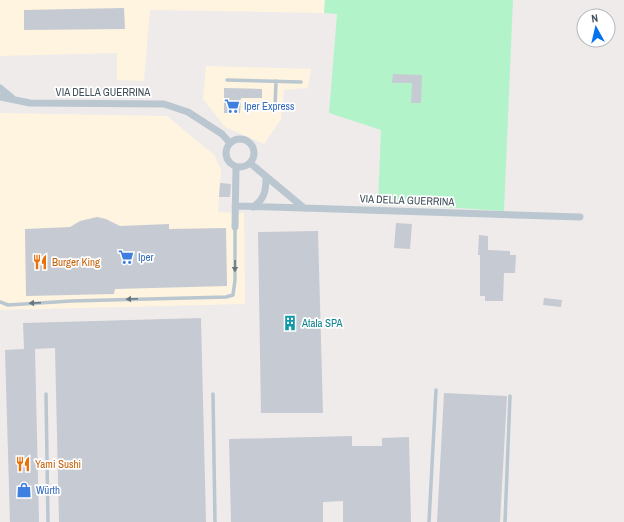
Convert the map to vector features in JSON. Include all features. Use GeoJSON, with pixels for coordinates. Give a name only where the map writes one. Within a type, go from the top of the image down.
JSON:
{"type":"FeatureCollection","features":[{"type":"Feature","properties":{"kind":"street"},"geometry":{"type":"LineString","coordinates":[[0,88],[12,99]]}},
{"type":"Feature","properties":{"kind":"street","name":"VIA DELLA GUERRINA"},"geometry":{"type":"LineString","coordinates":[[0,97],[30,103],[164,104],[188,112],[222,134],[230,143]]}},
{"type":"Feature","properties":{"kind":"street"},"geometry":{"type":"LineString","coordinates":[[240,139],[250,144],[254,151],[254,156],[250,163],[246,166],[236,167],[229,162],[226,150],[230,143],[240,139]]}},
{"type":"Feature","properties":{"kind":"street"},"geometry":{"type":"LineString","coordinates":[[250,163],[304,208]]}},
{"type":"Feature","properties":{"kind":"street"},"geometry":{"type":"LineString","coordinates":[[235,227],[236,167]]}},
{"type":"Feature","properties":{"kind":"street"},"geometry":{"type":"LineString","coordinates":[[253,207],[260,202],[264,195],[266,177]]}},
{"type":"Feature","properties":{"kind":"street","name":"VIA DELLA GUERRINA"},"geometry":{"type":"LineString","coordinates":[[236,206],[580,218]]}},
{"type":"Feature","properties":{"kind":"lane"},"geometry":{"type":"LineString","coordinates":[[227,80],[301,82]]}},
{"type":"Feature","properties":{"kind":"lane"},"geometry":{"type":"LineString","coordinates":[[275,107],[276,81]]}},
{"type":"Feature","properties":{"kind":"lane"},"geometry":{"type":"LineString","coordinates":[[0,302],[8,305],[71,301],[226,297],[232,295],[235,280],[235,227]]}},
{"type":"Feature","properties":{"kind":"lane"},"geometry":{"type":"LineString","coordinates":[[429,522],[436,390]]}},
{"type":"Feature","properties":{"kind":"lane"},"geometry":{"type":"LineString","coordinates":[[46,394],[48,522]]}},
{"type":"Feature","properties":{"kind":"lane"},"geometry":{"type":"LineString","coordinates":[[213,394],[215,522]]}},
{"type":"Feature","properties":{"kind":"lane"},"geometry":{"type":"LineString","coordinates":[[505,522],[510,396]]}},
{"type":"Feature","properties":{"kind":"shaded area"},"geometry":{"type":"Polygon","coordinates":[[[0,0],[325,0],[324,13],[150,10],[144,81],[117,80],[117,53],[0,56],[0,0]]]}},
{"type":"Feature","properties":{"kind":"shaded area"},"geometry":{"type":"Polygon","coordinates":[[[206,66],[311,69],[308,88],[284,90],[281,119],[264,144],[225,127],[203,99],[206,66]]]}},
{"type":"Feature","properties":{"kind":"shaded area"},"geometry":{"type":"Polygon","coordinates":[[[0,113],[167,116],[214,155],[221,170],[218,212],[244,213],[245,304],[0,310],[0,113]]]}},
{"type":"Feature","properties":{"kind":"green space"},"geometry":{"type":"Polygon","coordinates":[[[325,0],[513,0],[504,211],[378,203],[381,130],[329,113],[337,14],[324,13],[325,0]]]}},
{"type":"Feature","properties":{"kind":"building"},"geometry":{"type":"Polygon","coordinates":[[[124,8],[125,29],[24,30],[24,10],[124,8]]]}},
{"type":"Feature","properties":{"kind":"building"},"geometry":{"type":"Polygon","coordinates":[[[393,74],[422,75],[421,103],[411,103],[412,83],[392,83],[393,74]]]}},
{"type":"Feature","properties":{"kind":"building","name":"Iper Express"},"geometry":{"type":"Polygon","coordinates":[[[224,88],[262,89],[262,98],[241,98],[240,113],[224,113],[224,88]]]}},
{"type":"Feature","properties":{"kind":"building"},"geometry":{"type":"Polygon","coordinates":[[[220,183],[231,184],[230,197],[219,197],[220,183]]]}},
{"type":"Feature","properties":{"kind":"building","name":"Iper"},"geometry":{"type":"Polygon","coordinates":[[[97,217],[106,219],[120,226],[169,224],[169,229],[226,228],[227,286],[115,289],[114,294],[26,296],[25,229],[70,227],[80,221],[97,217]]]}},
{"type":"Feature","properties":{"kind":"building"},"geometry":{"type":"Polygon","coordinates":[[[396,223],[412,224],[410,249],[394,248],[396,223]]]}},
{"type":"Feature","properties":{"kind":"building","name":"Atala SPA"},"geometry":{"type":"Polygon","coordinates":[[[318,231],[323,413],[261,413],[258,232],[318,231]]]}},
{"type":"Feature","properties":{"kind":"building"},"geometry":{"type":"Polygon","coordinates":[[[479,235],[488,236],[488,250],[510,251],[510,255],[516,255],[515,273],[504,273],[503,301],[485,301],[485,296],[480,296],[480,255],[478,255],[479,235]]]}},
{"type":"Feature","properties":{"kind":"building"},"geometry":{"type":"Polygon","coordinates":[[[544,298],[562,300],[561,307],[543,305],[544,298]]]}},
{"type":"Feature","properties":{"kind":"building"},"geometry":{"type":"Polygon","coordinates":[[[201,318],[206,522],[59,522],[55,348],[35,349],[39,522],[10,522],[5,350],[24,349],[23,323],[201,318]]]}},
{"type":"Feature","properties":{"kind":"building"},"geometry":{"type":"Polygon","coordinates":[[[444,393],[507,396],[500,522],[437,522],[444,393]]]}},
{"type":"Feature","properties":{"kind":"building"},"geometry":{"type":"Polygon","coordinates":[[[352,436],[352,446],[382,446],[382,438],[409,437],[411,522],[343,522],[343,501],[323,502],[323,522],[231,522],[229,439],[352,436]]]}},
{"type":"Feature","properties":{"kind":"place","name":"Iper Express"},"geometry":{"type":"Point","coordinates":[232,106]}},
{"type":"Feature","properties":{"kind":"place","name":"Iper"},"geometry":{"type":"Point","coordinates":[126,257]}},
{"type":"Feature","properties":{"kind":"place","name":"Burger King"},"geometry":{"type":"Point","coordinates":[40,262]}},
{"type":"Feature","properties":{"kind":"place","name":"Atala SPA"},"geometry":{"type":"Point","coordinates":[290,323]}},
{"type":"Feature","properties":{"kind":"place","name":"Yami Sushi"},"geometry":{"type":"Point","coordinates":[23,464]}},
{"type":"Feature","properties":{"kind":"place","name":"Würth"},"geometry":{"type":"Point","coordinates":[24,490]}}]}
